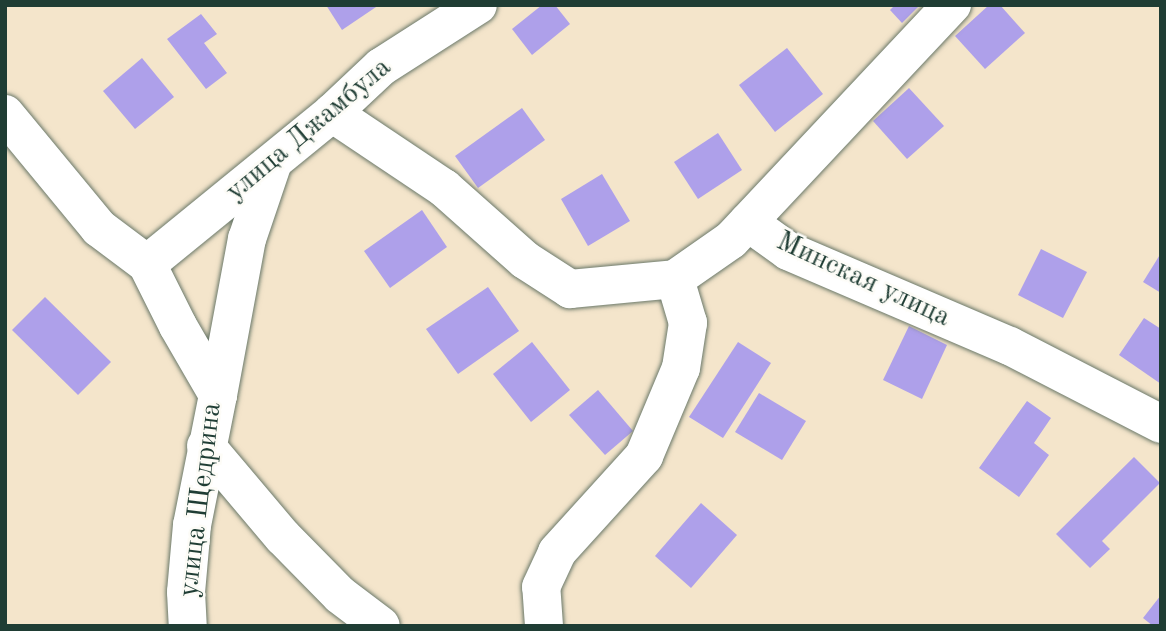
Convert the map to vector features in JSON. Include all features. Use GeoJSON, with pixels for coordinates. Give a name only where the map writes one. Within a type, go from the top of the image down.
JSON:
{"type":"FeatureCollection","features":[{"type":"Feature","properties":{"kind":"street","name":"улица Джамбула"},"geometry":{"type":"LineString","coordinates":[[147,264],[332,113],[381,67],[478,5]]}},
{"type":"Feature","properties":{"kind":"street"},"geometry":{"type":"LineString","coordinates":[[748,222],[952,5]]}},
{"type":"Feature","properties":{"kind":"street","name":"Минская улица"},"geometry":{"type":"LineString","coordinates":[[332,113],[444,188],[525,260],[570,289],[675,279],[731,240],[748,222],[788,251],[1010,346],[1161,424]]}},
{"type":"Feature","properties":{"kind":"street","name":"улица Щедрина"},"geometry":{"type":"LineString","coordinates":[[5,114],[99,228],[147,264],[178,327],[218,395],[192,525],[186,592],[188,626]]}},
{"type":"Feature","properties":{"kind":"street"},"geometry":{"type":"LineString","coordinates":[[218,395],[247,239],[272,162]]}},
{"type":"Feature","properties":{"kind":"street"},"geometry":{"type":"LineString","coordinates":[[544,626],[541,587],[557,552],[644,456],[681,368],[688,323],[675,279]]}},
{"type":"Feature","properties":{"kind":"street"},"geometry":{"type":"LineString","coordinates":[[206,446],[283,537],[340,595],[381,626]]}},
{"type":"Feature","properties":{"kind":"building"},"geometry":{"type":"Polygon","coordinates":[[[326,5],[379,5],[342,30],[326,5]]]}},
{"type":"Feature","properties":{"kind":"building"},"geometry":{"type":"Polygon","coordinates":[[[542,5],[555,5],[570,24],[532,55],[512,29],[542,5]]]}},
{"type":"Feature","properties":{"kind":"building"},"geometry":{"type":"Polygon","coordinates":[[[895,5],[920,5],[902,23],[890,10],[895,5]]]}},
{"type":"Feature","properties":{"kind":"building"},"geometry":{"type":"Polygon","coordinates":[[[989,5],[1000,5],[1025,33],[985,69],[955,36],[989,5]]]}},
{"type":"Feature","properties":{"kind":"building"},"geometry":{"type":"Polygon","coordinates":[[[201,14],[217,34],[204,43],[227,73],[206,89],[167,39],[201,14]]]}},
{"type":"Feature","properties":{"kind":"building"},"geometry":{"type":"Polygon","coordinates":[[[787,48],[823,94],[775,132],[739,85],[787,48]]]}},
{"type":"Feature","properties":{"kind":"building"},"geometry":{"type":"Polygon","coordinates":[[[142,58],[174,97],[135,129],[103,91],[142,58]]]}},
{"type":"Feature","properties":{"kind":"building"},"geometry":{"type":"Polygon","coordinates":[[[909,88],[944,126],[907,159],[873,121],[909,88]]]}},
{"type":"Feature","properties":{"kind":"building"},"geometry":{"type":"Polygon","coordinates":[[[522,108],[545,140],[478,188],[455,156],[522,108]]]}},
{"type":"Feature","properties":{"kind":"building"},"geometry":{"type":"Polygon","coordinates":[[[718,133],[742,170],[698,199],[674,162],[718,133]]]}},
{"type":"Feature","properties":{"kind":"building"},"geometry":{"type":"Polygon","coordinates":[[[602,174],[630,221],[588,246],[561,199],[602,174]]]}},
{"type":"Feature","properties":{"kind":"building"},"geometry":{"type":"Polygon","coordinates":[[[422,210],[447,247],[390,288],[364,251],[422,210]]]}},
{"type":"Feature","properties":{"kind":"building"},"geometry":{"type":"Polygon","coordinates":[[[1041,249],[1087,272],[1063,318],[1018,295],[1041,249]]]}},
{"type":"Feature","properties":{"kind":"building"},"geometry":{"type":"Polygon","coordinates":[[[1161,253],[1161,293],[1143,282],[1161,253]]]}},
{"type":"Feature","properties":{"kind":"building"},"geometry":{"type":"Polygon","coordinates":[[[488,287],[519,331],[458,374],[426,329],[488,287]]]}},
{"type":"Feature","properties":{"kind":"building"},"geometry":{"type":"Polygon","coordinates":[[[45,297],[111,362],[78,395],[12,330],[45,297]]]}},
{"type":"Feature","properties":{"kind":"building"},"geometry":{"type":"Polygon","coordinates":[[[1144,318],[1161,329],[1161,384],[1119,355],[1144,318]]]}},
{"type":"Feature","properties":{"kind":"building"},"geometry":{"type":"Polygon","coordinates":[[[909,326],[947,345],[922,399],[883,380],[909,326]]]}},
{"type":"Feature","properties":{"kind":"building"},"geometry":{"type":"Polygon","coordinates":[[[532,342],[570,390],[531,422],[493,374],[532,342]]]}},
{"type":"Feature","properties":{"kind":"building"},"geometry":{"type":"Polygon","coordinates":[[[738,342],[771,363],[723,438],[689,417],[738,342]]]}},
{"type":"Feature","properties":{"kind":"building"},"geometry":{"type":"Polygon","coordinates":[[[598,390],[633,431],[605,455],[569,415],[598,390]]]}},
{"type":"Feature","properties":{"kind":"building"},"geometry":{"type":"Polygon","coordinates":[[[759,393],[806,421],[782,460],[735,432],[759,393]]]}},
{"type":"Feature","properties":{"kind":"building"},"geometry":{"type":"Polygon","coordinates":[[[1027,401],[1051,418],[1034,443],[1049,455],[1019,497],[979,468],[1027,401]]]}},
{"type":"Feature","properties":{"kind":"building"},"geometry":{"type":"Polygon","coordinates":[[[1134,457],[1160,483],[1102,541],[1110,549],[1090,568],[1056,534],[1134,457]]]}},
{"type":"Feature","properties":{"kind":"building"},"geometry":{"type":"Polygon","coordinates":[[[701,503],[737,535],[691,588],[655,556],[701,503]]]}},
{"type":"Feature","properties":{"kind":"building"},"geometry":{"type":"Polygon","coordinates":[[[1161,595],[1161,626],[1153,626],[1143,618],[1161,595]]]}}]}
